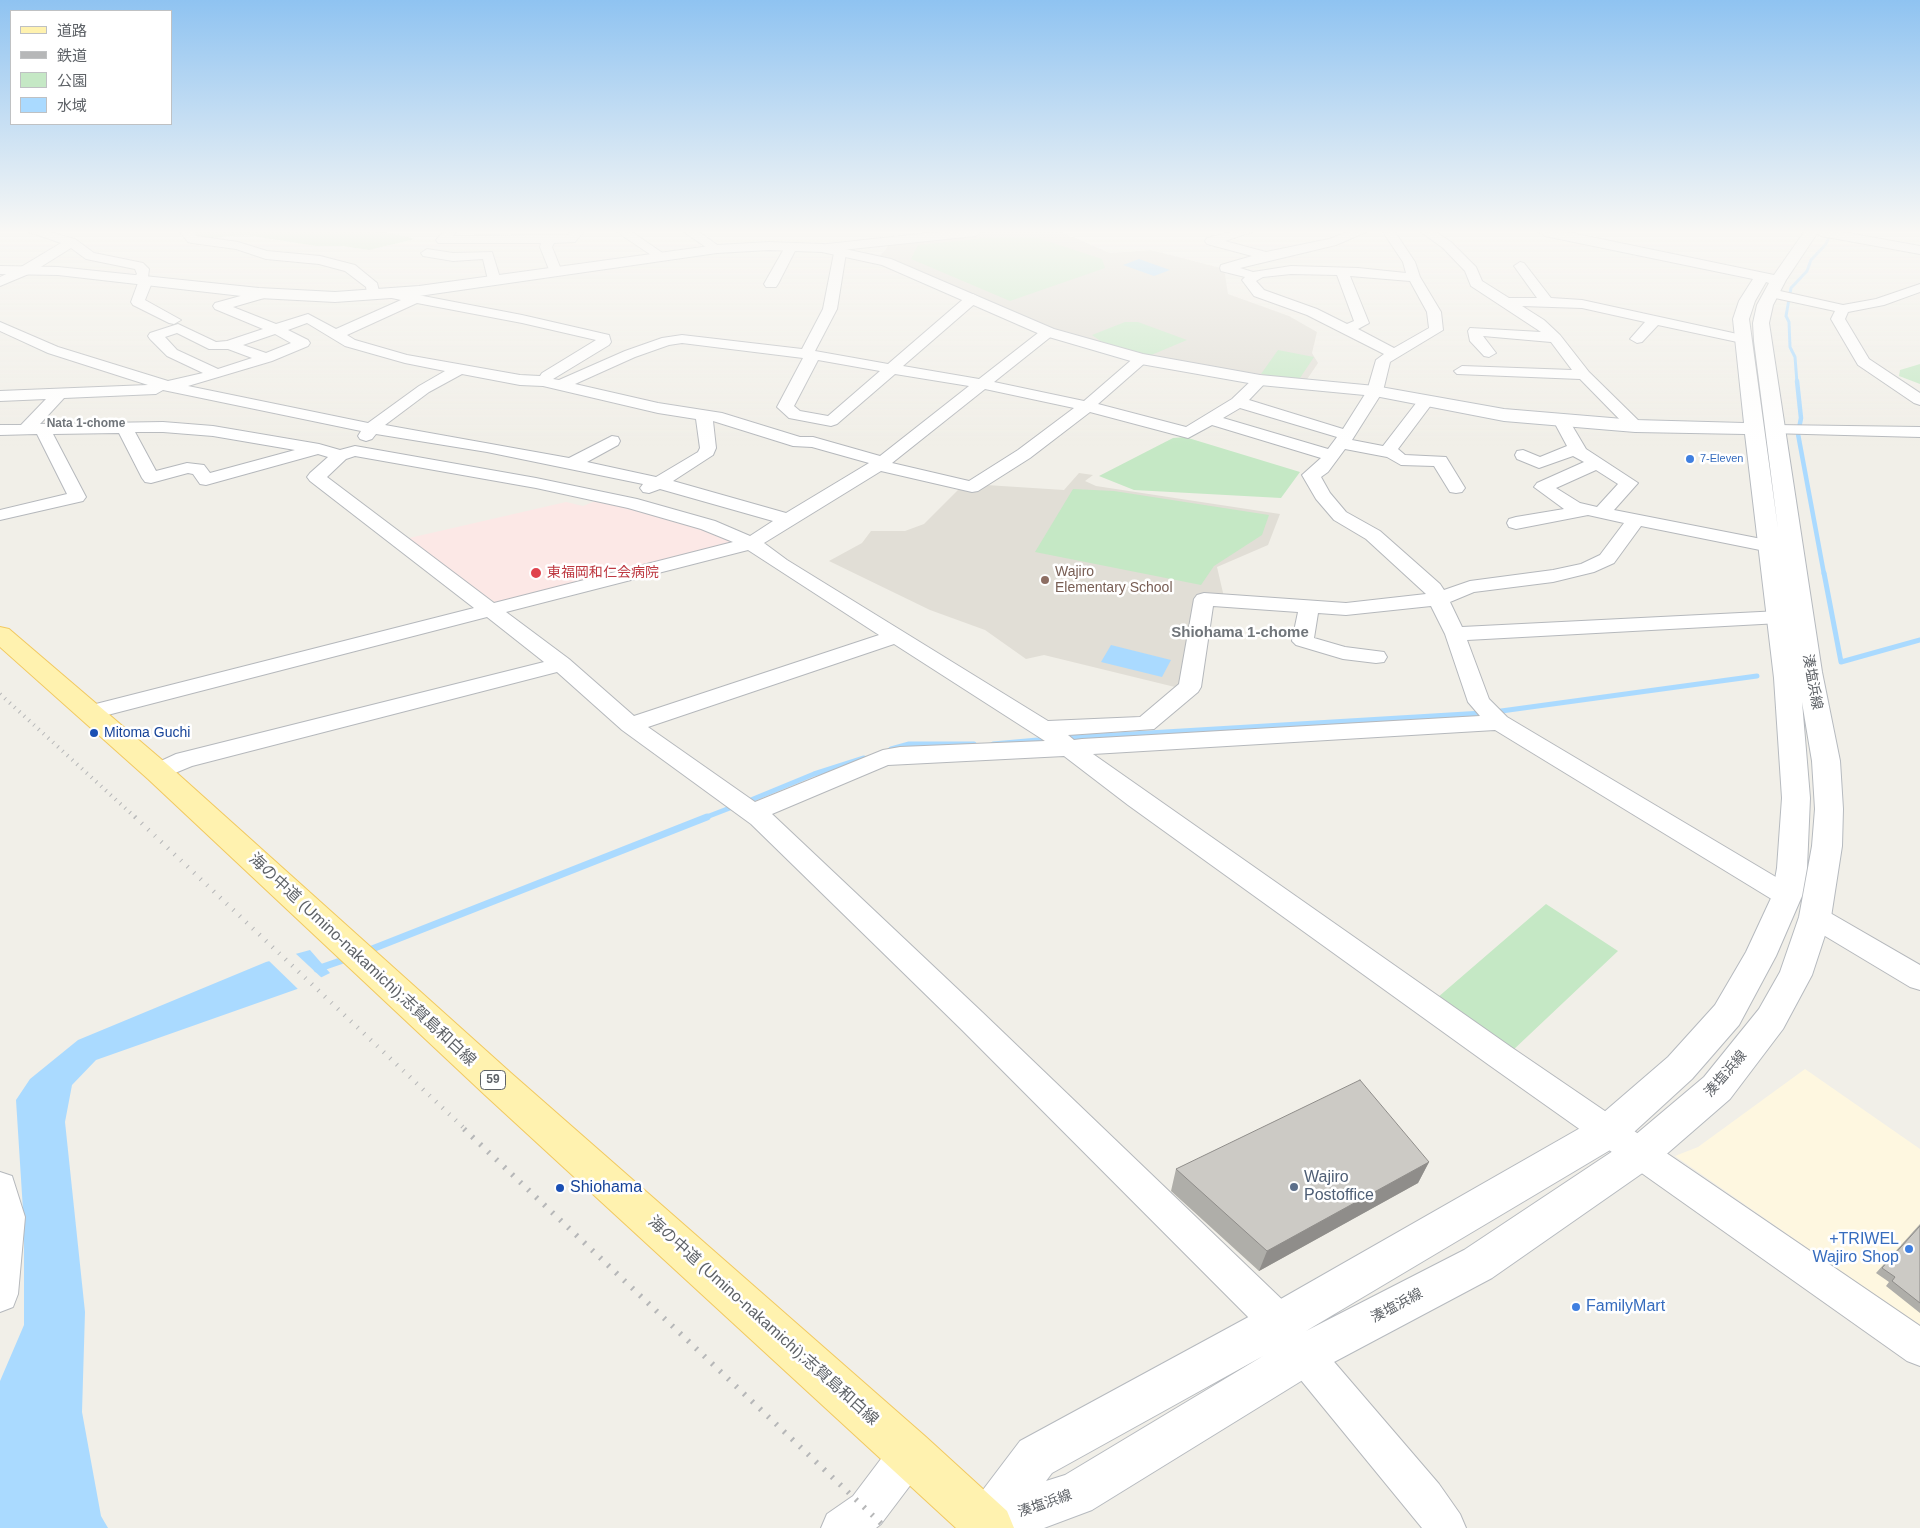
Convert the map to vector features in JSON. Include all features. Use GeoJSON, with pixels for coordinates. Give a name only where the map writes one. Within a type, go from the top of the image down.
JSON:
{"type":"FeatureCollection","features":[{"type":"Feature","properties":{"kind":"main road"},"geometry":{"type":"LineString","coordinates":[[985,303],[1048,332],[1141,359],[1260,380],[1375,391],[1484,413],[1635,426],[1764,429]]}},
{"type":"Feature","properties":{"kind":"main road","name":"湊塩浜線"},"geometry":{"type":"LineString","coordinates":[[989,1526],[1076,1494],[1304,1355],[1478,1264],[1641,1153],[1717,1088],[1771,1019],[1796,975],[1815,917],[1827,846],[1829,809],[1826,761],[1764,429],[1742,339],[1741,319],[1746,303]]}},
{"type":"Feature","properties":{"kind":"main road","name":"湊塩浜線"},"geometry":{"type":"LineString","coordinates":[[989,1526],[1036,1457],[1280,1323],[1609,1131],[1680,1068],[1727,1015],[1760,956],[1786,896],[1792,868],[1796,798],[1787,678],[1770,546],[1761,323],[1764,303]]}},
{"type":"Feature","properties":{"kind":"main road","name":"海の中道 (Umino-nakamichi);志賀島和白線"},"geometry":{"type":"LineString","coordinates":[[0,634],[92,712],[498,1084],[989,1526]]}},
{"type":"Feature","properties":{"kind":"street"},"geometry":{"type":"LineString","coordinates":[[141,303],[174,320]]}},
{"type":"Feature","properties":{"kind":"street"},"geometry":{"type":"LineString","coordinates":[[0,396],[172,387],[267,358],[303,343],[276,329],[220,306],[230,303]]}},
{"type":"Feature","properties":{"kind":"street"},"geometry":{"type":"LineString","coordinates":[[337,334],[404,303]]}},
{"type":"Feature","properties":{"kind":"street"},"geometry":{"type":"LineString","coordinates":[[443,303],[604,338],[604,342],[548,375],[543,381]]}},
{"type":"Feature","properties":{"kind":"street"},"geometry":{"type":"LineString","coordinates":[[806,354],[830,309],[831,303]]}},
{"type":"Feature","properties":{"kind":"street"},"geometry":{"type":"LineString","coordinates":[[813,442],[831,421],[967,303]]}},
{"type":"Feature","properties":{"kind":"street"},"geometry":{"type":"LineString","coordinates":[[1288,303],[1312,312],[1394,353]]}},
{"type":"Feature","properties":{"kind":"street"},"geometry":{"type":"LineString","coordinates":[[1346,329],[1362,323],[1354,303]]}},
{"type":"Feature","properties":{"kind":"street"},"geometry":{"type":"LineString","coordinates":[[1429,303],[1434,312],[1436,330],[1383,360],[1375,391],[1340,445],[1322,468],[1311,475],[1322,495],[1340,516],[1373,535],[1432,588],[1455,634],[1479,702],[1498,722],[1786,896]]}},
{"type":"Feature","properties":{"kind":"street"},"geometry":{"type":"LineString","coordinates":[[1506,303],[1539,323],[1555,338],[1584,375],[1635,426]]}},
{"type":"Feature","properties":{"kind":"street"},"geometry":{"type":"LineString","coordinates":[[1570,303],[1582,304],[1742,339]]}},
{"type":"Feature","properties":{"kind":"street"},"geometry":{"type":"LineString","coordinates":[[1823,303],[1842,310],[1874,303]]}},
{"type":"Feature","properties":{"kind":"street"},"geometry":{"type":"LineString","coordinates":[[1842,310],[1838,320],[1863,362],[1920,400]]}},
{"type":"Feature","properties":{"kind":"street"},"geometry":{"type":"LineString","coordinates":[[217,374],[172,353],[155,336],[178,328],[214,346],[229,345],[308,318],[350,343],[405,359],[520,380],[543,381],[658,408],[704,415],[799,442],[813,442],[881,464],[972,487],[1024,454],[1087,406],[1141,359]]}},
{"type":"Feature","properties":{"kind":"street"},"geometry":{"type":"LineString","coordinates":[[1637,339],[1654,321]]}},
{"type":"Feature","properties":{"kind":"street"},"geometry":{"type":"LineString","coordinates":[[0,326],[53,350],[172,387],[372,428],[487,447],[656,482],[788,520]]}},
{"type":"Feature","properties":{"kind":"street"},"geometry":{"type":"LineString","coordinates":[[1489,353],[1478,341],[1475,331],[1555,338]]}},
{"type":"Feature","properties":{"kind":"street"},"geometry":{"type":"LineString","coordinates":[[92,712],[752,543],[881,464],[1048,332]]}},
{"type":"Feature","properties":{"kind":"street"},"geometry":{"type":"LineString","coordinates":[[562,385],[615,360],[679,335],[682,338],[770,348],[983,384],[1087,406],[1188,433],[1238,402],[1260,380]]}},
{"type":"Feature","properties":{"kind":"street"},"geometry":{"type":"LineString","coordinates":[[229,345],[267,358]]}},
{"type":"Feature","properties":{"kind":"street"},"geometry":{"type":"LineString","coordinates":[[806,354],[811,356],[810,363],[785,407],[795,416],[831,421]]}},
{"type":"Feature","properties":{"kind":"street"},"geometry":{"type":"LineString","coordinates":[[460,369],[424,389],[372,428],[347,453],[316,477],[491,609],[560,664],[630,725],[752,813],[972,1021],[1280,1323]]}},
{"type":"Feature","properties":{"kind":"street"},"geometry":{"type":"LineString","coordinates":[[1462,371],[1584,375]]}},
{"type":"Feature","properties":{"kind":"street"},"geometry":{"type":"LineString","coordinates":[[442,396],[479,372]]}},
{"type":"Feature","properties":{"kind":"street"},"geometry":{"type":"LineString","coordinates":[[34,430],[60,394]]}},
{"type":"Feature","properties":{"kind":"street"},"geometry":{"type":"LineString","coordinates":[[1210,419],[1340,445],[1387,452],[1426,401]]}},
{"type":"Feature","properties":{"kind":"street"},"geometry":{"type":"LineString","coordinates":[[1238,402],[1340,445]]}},
{"type":"Feature","properties":{"kind":"street"},"geometry":{"type":"LineString","coordinates":[[631,503],[656,482],[705,455],[708,448],[704,415]]}},
{"type":"Feature","properties":{"kind":"street"},"geometry":{"type":"LineString","coordinates":[[1516,523],[1595,512],[1629,484],[1578,452],[1561,420]]}},
{"type":"Feature","properties":{"kind":"street"},"geometry":{"type":"LineString","coordinates":[[0,430],[163,427],[213,431],[536,483],[631,503],[708,525],[752,543],[780,564],[1044,730],[1137,799],[1483,1045],[1920,1348]]}},
{"type":"Feature","properties":{"kind":"street"},"geometry":{"type":"LineString","coordinates":[[125,428],[151,478],[187,468],[198,469],[206,480],[319,449]]}},
{"type":"Feature","properties":{"kind":"street"},"geometry":{"type":"LineString","coordinates":[[1764,429],[1920,432]]}},
{"type":"Feature","properties":{"kind":"street"},"geometry":{"type":"LineString","coordinates":[[0,515],[77,497],[34,430]]}},
{"type":"Feature","properties":{"kind":"street"},"geometry":{"type":"LineString","coordinates":[[571,464],[612,441]]}},
{"type":"Feature","properties":{"kind":"street"},"geometry":{"type":"LineString","coordinates":[[1524,456],[1539,463],[1577,448]]}},
{"type":"Feature","properties":{"kind":"street"},"geometry":{"type":"LineString","coordinates":[[1389,450],[1401,460],[1440,461],[1456,488]]}},
{"type":"Feature","properties":{"kind":"street"},"geometry":{"type":"LineString","coordinates":[[1597,463],[1543,487],[1574,508],[1770,546]]}},
{"type":"Feature","properties":{"kind":"street"},"geometry":{"type":"LineString","coordinates":[[1044,730],[1146,724],[1190,687],[1204,598],[1346,610],[1439,599],[1470,587],[1553,576],[1587,568],[1607,559],[1636,520]]}},
{"type":"Feature","properties":{"kind":"street"},"geometry":{"type":"LineString","coordinates":[[1309,606],[1302,641],[1342,653],[1376,656]]}},
{"type":"Feature","properties":{"kind":"street"},"geometry":{"type":"LineString","coordinates":[[1455,634],[1780,617]]}},
{"type":"Feature","properties":{"kind":"street"},"geometry":{"type":"LineString","coordinates":[[630,725],[895,636]]}},
{"type":"Feature","properties":{"kind":"street"},"geometry":{"type":"LineString","coordinates":[[158,772],[184,760],[560,664]]}},
{"type":"Feature","properties":{"kind":"street"},"geometry":{"type":"LineString","coordinates":[[752,813],[883,758],[1498,722]]}},
{"type":"Feature","properties":{"kind":"street"},"geometry":{"type":"LineString","coordinates":[[1815,917],[1920,979]]}},
{"type":"Feature","properties":{"kind":"street"},"geometry":{"type":"LineString","coordinates":[[0,1186],[8,1217],[0,1294]]}},
{"type":"Feature","properties":{"kind":"street"},"geometry":{"type":"LineString","coordinates":[[1304,1355],[1425,1498],[1446,1528]]}},
{"type":"Feature","properties":{"kind":"street"},"geometry":{"type":"LineString","coordinates":[[841,1528],[868,1510],[910,1453]]}},
{"type":"Feature","properties":{"kind":"shaded area"},"geometry":{"type":"Polygon","coordinates":[[[991,303],[1254,303],[1289,316],[1317,332],[1312,353],[1318,363],[1306,381],[1301,382],[1146,357],[1050,328],[991,303]]]}},
{"type":"Feature","properties":{"kind":"shaded area","name":"Wajiro Elementary School"},"geometry":{"type":"Polygon","coordinates":[[[1079,473],[1093,475],[1085,481],[1096,486],[1280,514],[1268,545],[1217,567],[1224,597],[1202,594],[1179,688],[1044,655],[1026,659],[985,630],[930,610],[829,561],[862,543],[871,531],[905,531],[924,524],[961,487],[986,485],[1064,490],[1079,473]]]}},
{"type":"Feature","properties":{"kind":"shaded area","name":"東福岡和仁会病院"},"geometry":{"type":"Polygon","coordinates":[[[600,499],[741,540],[496,603],[405,539],[566,502],[583,506],[600,499]]]}},
{"type":"Feature","properties":{"kind":"shaded area"},"geometry":{"type":"Polygon","coordinates":[[[1805,1069],[1920,1149],[1920,1326],[1675,1156],[1698,1147],[1805,1069]]]}},
{"type":"Feature","properties":{"kind":"green space"},"geometry":{"type":"Polygon","coordinates":[[[1125,322],[1138,322],[1187,340],[1149,356],[1102,342],[1092,335],[1125,322]]]}},
{"type":"Feature","properties":{"kind":"green space"},"geometry":{"type":"Polygon","coordinates":[[[1278,350],[1314,357],[1298,381],[1261,374],[1278,350]]]}},
{"type":"Feature","properties":{"kind":"green space"},"geometry":{"type":"Polygon","coordinates":[[[1920,364],[1920,384],[1899,376],[1900,370],[1920,364]]]}},
{"type":"Feature","properties":{"kind":"green space"},"geometry":{"type":"Polygon","coordinates":[[[1185,437],[1300,472],[1281,498],[1134,490],[1099,476],[1173,438],[1185,437]]]}},
{"type":"Feature","properties":{"kind":"green space"},"geometry":{"type":"Polygon","coordinates":[[[1073,489],[1114,491],[1269,515],[1262,535],[1214,566],[1201,585],[1035,552],[1073,489]]]}},
{"type":"Feature","properties":{"kind":"green space"},"geometry":{"type":"Polygon","coordinates":[[[1546,904],[1618,951],[1511,1052],[1437,998],[1546,904]]]}},
{"type":"Feature","properties":{"kind":"water"},"geometry":{"type":"Polygon","coordinates":[[[1111,645],[1171,660],[1162,677],[1101,662],[1111,645]]]}},
{"type":"Feature","properties":{"kind":"water"},"geometry":{"type":"Polygon","coordinates":[[[310,950],[330,973],[300,988],[96,1060],[72,1085],[65,1122],[85,1312],[82,1412],[101,1516],[108,1528],[0,1528],[0,1381],[24,1325],[24,1226],[16,1100],[30,1079],[78,1040],[266,962],[310,950]]]}},
{"type":"Feature","properties":{"kind":"pier"},"geometry":{"type":"Polygon","coordinates":[[[294,952],[323,979],[300,991],[267,959],[294,952]]]}},
{"type":"Feature","properties":{"kind":"building","name":"Wajiro Postoffice"},"geometry":{"type":"Polygon","coordinates":[[[1360,1080],[1429,1162],[1267,1251],[1176,1169],[1360,1080]]]}},
{"type":"Feature","properties":{"kind":"building","name":"+TRIWEL Wajiro Shop"},"geometry":{"type":"Polygon","coordinates":[[[1920,1226],[1920,1303],[1892,1281],[1895,1277],[1882,1268],[1920,1226]]]}},
{"type":"Feature","properties":{"kind":"waterway"},"geometry":{"type":"LineString","coordinates":[[1788,303],[1786,316],[1789,322],[1790,347],[1795,357],[1797,383]]}},
{"type":"Feature","properties":{"kind":"waterway"},"geometry":{"type":"LineString","coordinates":[[1797,381],[1801,418],[1798,434],[1824,574]]}},
{"type":"Feature","properties":{"kind":"waterway"},"geometry":{"type":"LineString","coordinates":[[1824,573],[1841,662],[1920,640]]}},
{"type":"Feature","properties":{"kind":"waterway"},"geometry":{"type":"LineString","coordinates":[[1494,712],[1757,676]]}},
{"type":"Feature","properties":{"kind":"waterway"},"geometry":{"type":"LineString","coordinates":[[1065,738],[1483,713]]}},
{"type":"Feature","properties":{"kind":"waterway"},"geometry":{"type":"LineString","coordinates":[[993,744],[1049,739]]}},
{"type":"Feature","properties":{"kind":"waterway"},"geometry":{"type":"LineString","coordinates":[[891,749],[909,744],[974,744]]}},
{"type":"Feature","properties":{"kind":"waterway"},"geometry":{"type":"LineString","coordinates":[[746,802],[814,774],[864,758]]}},
{"type":"Feature","properties":{"kind":"waterway"},"geometry":{"type":"LineString","coordinates":[[704,818],[735,806]]}},
{"type":"Feature","properties":{"kind":"waterway"},"geometry":{"type":"LineString","coordinates":[[367,951],[707,817]]}},
{"type":"Feature","properties":{"kind":"waterway"},"geometry":{"type":"LineString","coordinates":[[317,969],[349,958]]}},
{"type":"Feature","properties":{"kind":"railway"},"geometry":{"type":"LineString","coordinates":[[0,694],[136,818]]}},
{"type":"Feature","properties":{"kind":"railway"},"geometry":{"type":"LineString","coordinates":[[135,817],[466,1130]]}},
{"type":"Feature","properties":{"kind":"railway"},"geometry":{"type":"LineString","coordinates":[[464,1129],[886,1528]]}},
{"type":"Feature","properties":{"kind":"place","name":"7-Eleven"},"geometry":{"type":"Point","coordinates":[1690,459]}},
{"type":"Feature","properties":{"kind":"place","name":"東福岡和仁会病院"},"geometry":{"type":"Point","coordinates":[536,573]}},
{"type":"Feature","properties":{"kind":"place","name":"Wajiro Elementary School"},"geometry":{"type":"Point","coordinates":[1045,580]}},
{"type":"Feature","properties":{"kind":"place","name":"Mitoma Guchi"},"geometry":{"type":"Point","coordinates":[94,733]}},
{"type":"Feature","properties":{"kind":"place","name":"Wajiro Postoffice"},"geometry":{"type":"Point","coordinates":[1294,1187]}},
{"type":"Feature","properties":{"kind":"place","name":"Shiohama"},"geometry":{"type":"Point","coordinates":[560,1188]}},
{"type":"Feature","properties":{"kind":"place","name":"+TRIWEL Wajiro Shop"},"geometry":{"type":"Point","coordinates":[1909,1249]}},
{"type":"Feature","properties":{"kind":"place","name":"FamilyMart"},"geometry":{"type":"Point","coordinates":[1576,1307]}},
{"type":"Feature","properties":{"kind":"district","name":"Nata 1-chome"},"geometry":{"type":"Point","coordinates":[86,424]}},
{"type":"Feature","properties":{"kind":"district","name":"Shiohama 1-chome"},"geometry":{"type":"Point","coordinates":[1240,633]}}]}
